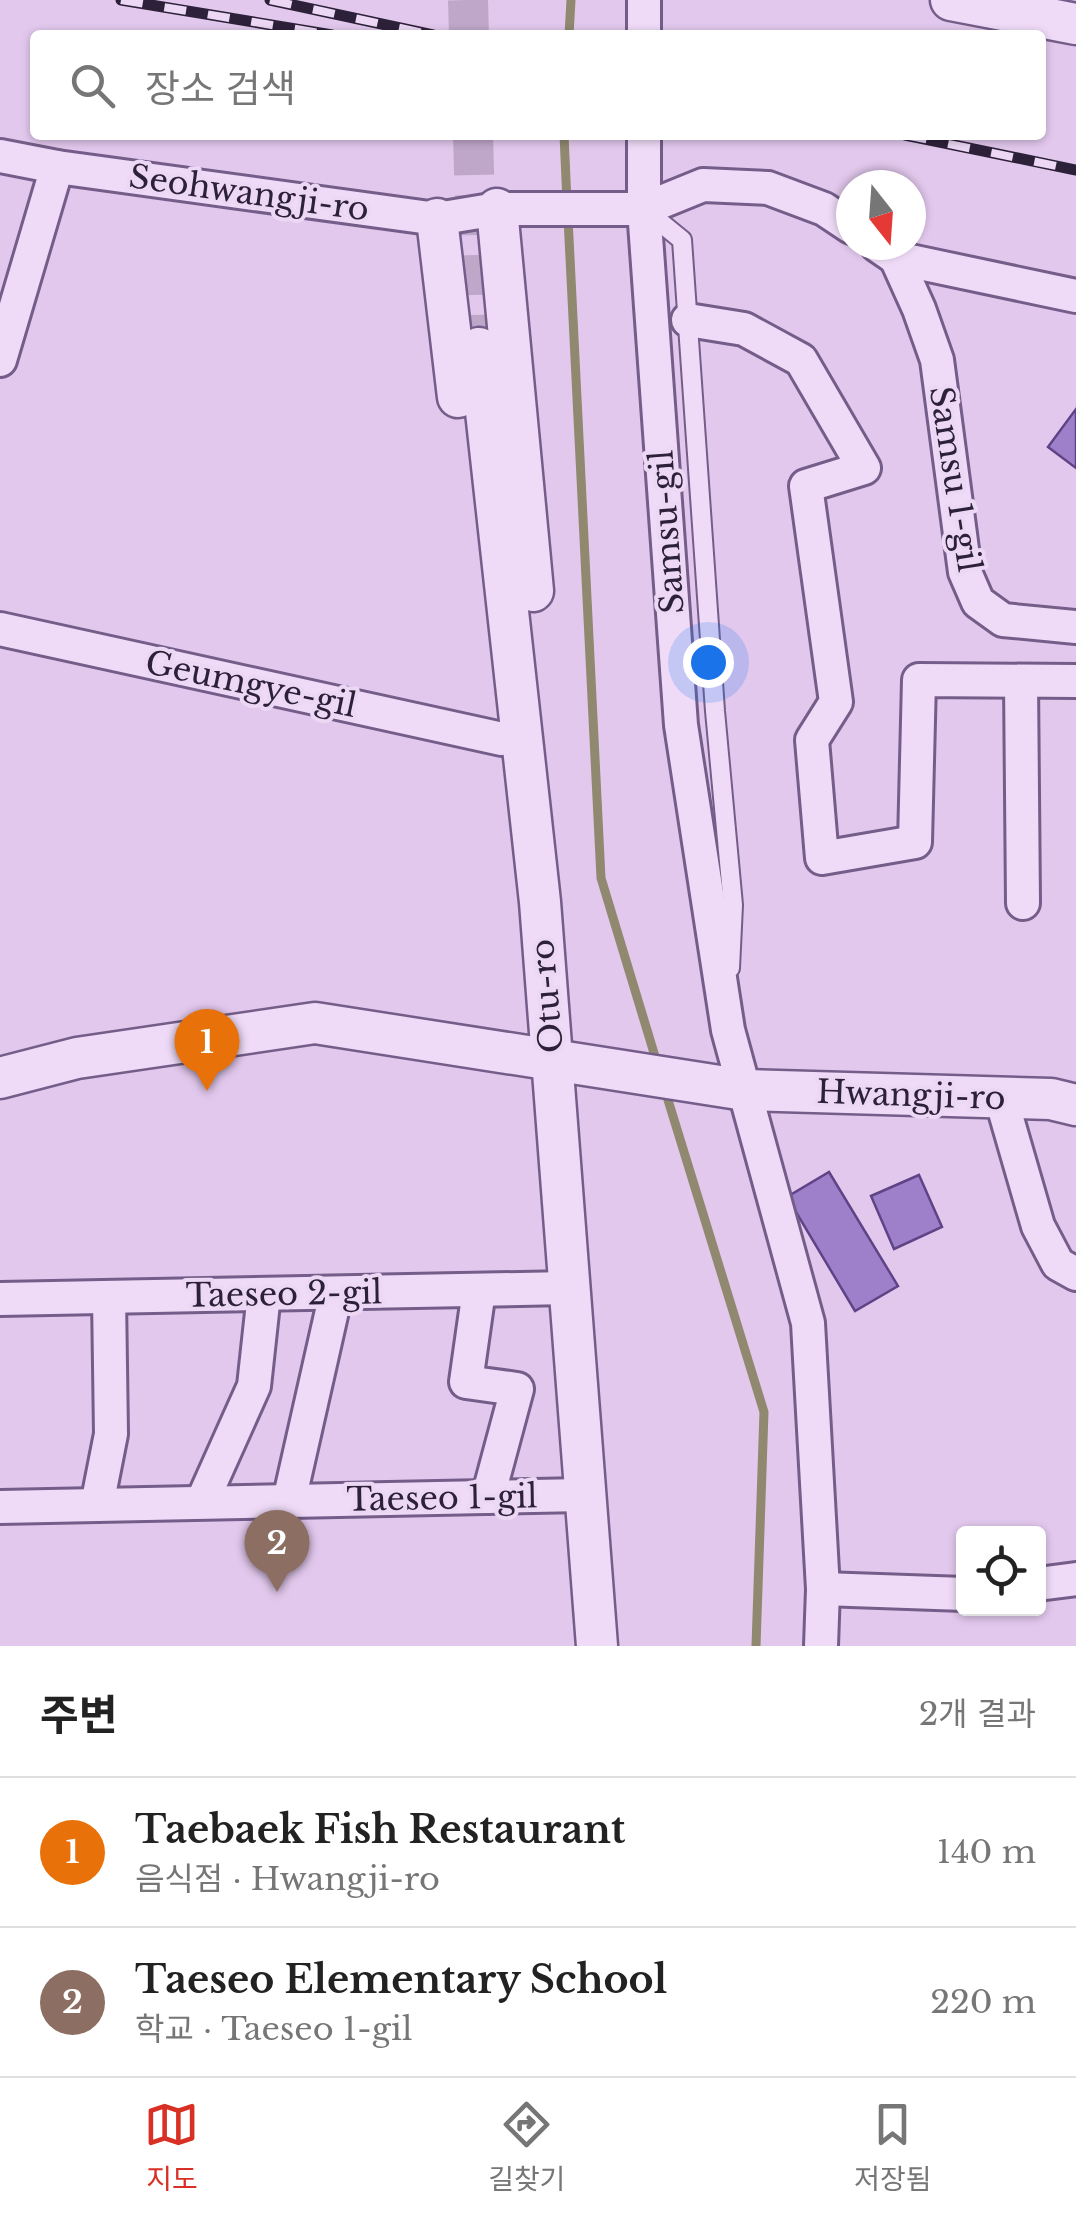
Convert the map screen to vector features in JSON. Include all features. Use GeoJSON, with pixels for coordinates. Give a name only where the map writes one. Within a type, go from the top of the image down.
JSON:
{"type":"FeatureCollection","features":[{"type":"Feature","properties":{"kind":"street"},"geometry":{"type":"LineString","coordinates":[[644,0],[644,30]]}},
{"type":"Feature","properties":{"kind":"street"},"geometry":{"type":"LineString","coordinates":[[951,0],[1039,20],[1076,24]]}},
{"type":"Feature","properties":{"kind":"street","name":"Samsu-gil"},"geometry":{"type":"LineString","coordinates":[[644,140],[644,209],[681,725],[728,1030],[808,1322],[823,1588],[821,1646]]}},
{"type":"Feature","properties":{"kind":"street","name":"Seohwangji-ro"},"geometry":{"type":"LineString","coordinates":[[0,156],[437,219],[497,209],[644,209]]}},
{"type":"Feature","properties":{"kind":"street"},"geometry":{"type":"LineString","coordinates":[[0,360],[56,167]]}},
{"type":"Feature","properties":{"kind":"street"},"geometry":{"type":"LineString","coordinates":[[644,209],[703,185],[768,188],[836,217]]}},
{"type":"Feature","properties":{"kind":"street"},"geometry":{"type":"LineString","coordinates":[[497,209],[554,818],[544,968]]}},
{"type":"Feature","properties":{"kind":"street"},"geometry":{"type":"LineString","coordinates":[[437,219],[502,738],[509,823],[544,968]]}},
{"type":"Feature","properties":{"kind":"street","name":"Samsu 1-gil"},"geometry":{"type":"LineString","coordinates":[[892,260],[920,309],[937,360],[966,572],[978,602],[1004,620],[1076,627]]}},
{"type":"Feature","properties":{"kind":"street","name":"Samsu 1-gil"},"geometry":{"type":"LineString","coordinates":[[925,260],[1076,296]]}},
{"type":"Feature","properties":{"kind":"street"},"geometry":{"type":"LineString","coordinates":[[688,320],[744,329],[802,360],[864,468],[806,486],[836,702],[812,740],[822,858],[914,842],[919,680],[1076,682]]}},
{"type":"Feature","properties":{"kind":"street","name":"Otu-ro"},"geometry":{"type":"LineString","coordinates":[[479,348],[553,1060],[596,1646]]}},
{"type":"Feature","properties":{"kind":"street","name":"Geumgye-gil"},"geometry":{"type":"LineString","coordinates":[[0,630],[502,738]]}},
{"type":"Feature","properties":{"kind":"street"},"geometry":{"type":"LineString","coordinates":[[1021,681],[1022,903]]}},
{"type":"Feature","properties":{"kind":"street"},"geometry":{"type":"LineString","coordinates":[[0,1078],[77,1058],[315,1023],[553,1060]]}},
{"type":"Feature","properties":{"kind":"street","name":"Hwangji-ro"},"geometry":{"type":"LineString","coordinates":[[553,1060],[745,1090],[1051,1099],[1076,1105]]}},
{"type":"Feature","properties":{"kind":"street"},"geometry":{"type":"LineString","coordinates":[[1001,1098],[1038,1226],[1058,1264],[1076,1274]]}},
{"type":"Feature","properties":{"kind":"street","name":"Taeseo 2-gil"},"geometry":{"type":"LineString","coordinates":[[0,1299],[568,1288]]}},
{"type":"Feature","properties":{"kind":"street"},"geometry":{"type":"LineString","coordinates":[[479,1290],[466,1382],[517,1389],[488,1497]]}},
{"type":"Feature","properties":{"kind":"street"},"geometry":{"type":"LineString","coordinates":[[289,1501],[336,1293]]}},
{"type":"Feature","properties":{"kind":"street"},"geometry":{"type":"LineString","coordinates":[[202,1502],[254,1386],[264,1294]]}},
{"type":"Feature","properties":{"kind":"street"},"geometry":{"type":"LineString","coordinates":[[98,1505],[111,1434],[109,1297]]}},
{"type":"Feature","properties":{"kind":"street","name":"Taeseo 1-gil"},"geometry":{"type":"LineString","coordinates":[[0,1507],[583,1495]]}},
{"type":"Feature","properties":{"kind":"street"},"geometry":{"type":"LineString","coordinates":[[1046,1583],[1076,1580]]}},
{"type":"Feature","properties":{"kind":"street"},"geometry":{"type":"LineString","coordinates":[[823,1588],[956,1594]]}},
{"type":"Feature","properties":{"kind":"lane"},"geometry":{"type":"LineString","coordinates":[[644,209],[682,240],[714,711],[733,905],[728,1030]]}},
{"type":"Feature","properties":{"kind":"building"},"geometry":{"type":"Polygon","coordinates":[[[1076,409],[1076,468],[1048,447],[1076,409]]]}},
{"type":"Feature","properties":{"kind":"building"},"geometry":{"type":"Polygon","coordinates":[[[829,1172],[898,1286],[855,1311],[787,1197],[829,1172]]]}},
{"type":"Feature","properties":{"kind":"building"},"geometry":{"type":"Polygon","coordinates":[[[919,1175],[942,1227],[894,1249],[871,1196],[919,1175]]]}},
{"type":"Feature","properties":{"kind":"waterway"},"geometry":{"type":"LineString","coordinates":[[569,30],[571,0]]}},
{"type":"Feature","properties":{"kind":"waterway"},"geometry":{"type":"LineString","coordinates":[[564,140],[567,202]]}},
{"type":"Feature","properties":{"kind":"waterway"},"geometry":{"type":"LineString","coordinates":[[568,218],[601,878],[657,1063]]}},
{"type":"Feature","properties":{"kind":"waterway"},"geometry":{"type":"LineString","coordinates":[[664,1087],[764,1412],[756,1646]]}},
{"type":"Feature","properties":{"kind":"tunnel"},"geometry":{"type":"LineString","coordinates":[[468,0],[469,30]]}},
{"type":"Feature","properties":{"kind":"tunnel"},"geometry":{"type":"LineString","coordinates":[[473,140],[479,348]]}},
{"type":"Feature","properties":{"kind":"railway"},"geometry":{"type":"LineString","coordinates":[[121,0],[302,30]]}},
{"type":"Feature","properties":{"kind":"railway"},"geometry":{"type":"LineString","coordinates":[[270,0],[410,30]]}},
{"type":"Feature","properties":{"kind":"railway"},"geometry":{"type":"LineString","coordinates":[[929,140],[1076,170]]}},
{"type":"Feature","properties":{"kind":"place","name":"Taebaek Fish Restaurant"},"geometry":{"type":"Point","coordinates":[207,1091]}},
{"type":"Feature","properties":{"kind":"place","name":"Taeseo Elementary School"},"geometry":{"type":"Point","coordinates":[277,1592]}}]}
